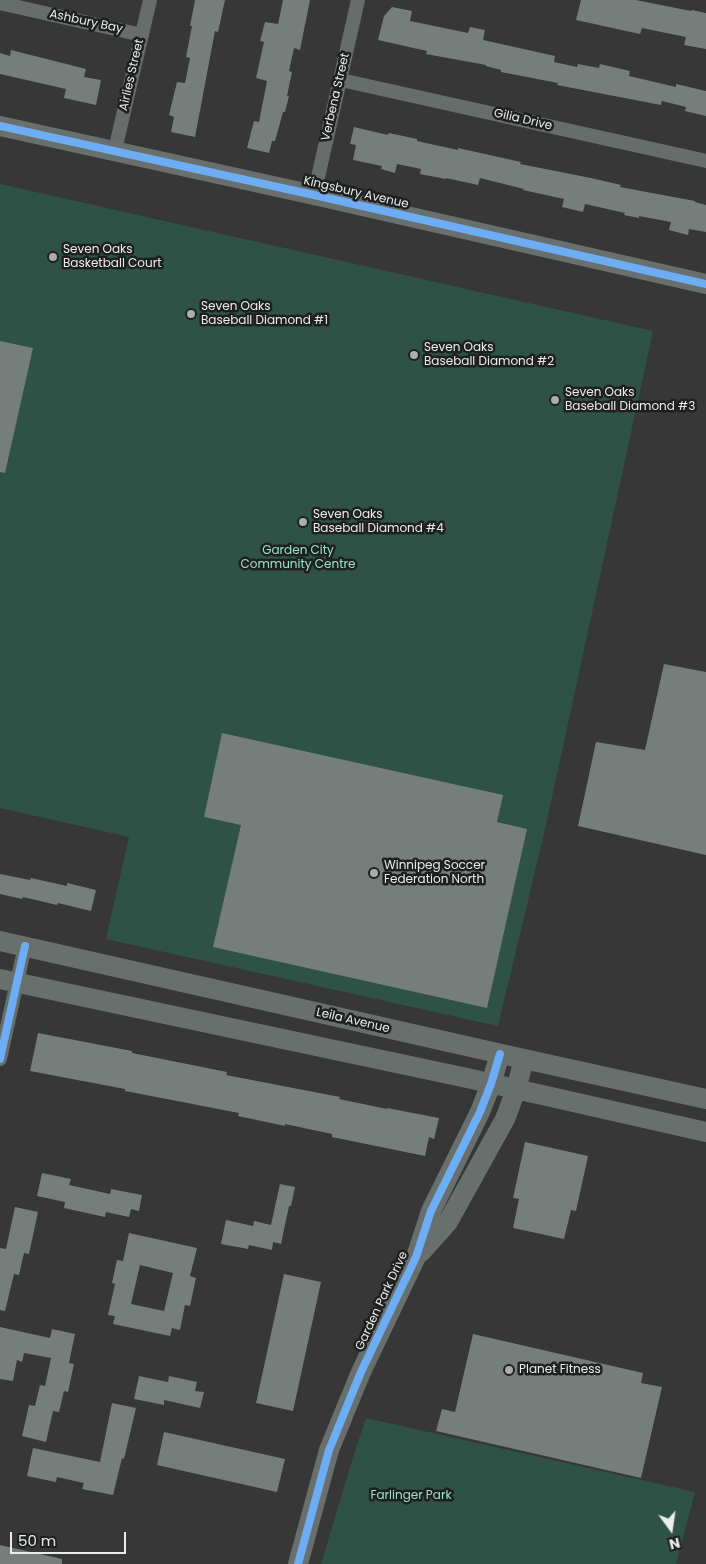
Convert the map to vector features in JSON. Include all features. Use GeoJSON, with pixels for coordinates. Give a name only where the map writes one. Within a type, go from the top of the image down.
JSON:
{"type":"FeatureCollection","features":[{"type":"Feature","properties":{"kind":"street","name":"Airlies Street"},"geometry":{"type":"LineString","coordinates":[[115,150],[150,0]]}},
{"type":"Feature","properties":{"kind":"street","name":"Verbena Street"},"geometry":{"type":"LineString","coordinates":[[314,195],[358,0]]}},
{"type":"Feature","properties":{"kind":"street","name":"Ashbury Bay"},"geometry":{"type":"LineString","coordinates":[[0,3],[142,35]]}},
{"type":"Feature","properties":{"kind":"street","name":"Gilia Drive"},"geometry":{"type":"LineString","coordinates":[[340,80],[706,161]]}},
{"type":"Feature","properties":{"kind":"street","name":"Kingsbury Avenue"},"geometry":{"type":"LineString","coordinates":[[0,126],[115,150],[706,284]]}},
{"type":"Feature","properties":{"kind":"street","name":"Leila Avenue"},"geometry":{"type":"LineString","coordinates":[[0,941],[706,1099]]}},
{"type":"Feature","properties":{"kind":"street"},"geometry":{"type":"LineString","coordinates":[[0,1059],[8,981],[25,946]]}},
{"type":"Feature","properties":{"kind":"street"},"geometry":{"type":"LineString","coordinates":[[8,981],[492,1084],[706,1132]]}},
{"type":"Feature","properties":{"kind":"street","name":"Garden Park Drive"},"geometry":{"type":"LineString","coordinates":[[298,1564],[330,1450],[361,1372],[416,1257],[431,1211],[480,1112],[492,1084],[500,1054]]}},
{"type":"Feature","properties":{"kind":"street","name":"Garden Park Drive"},"geometry":{"type":"LineString","coordinates":[[416,1257],[448,1222],[505,1119],[516,1090],[524,1059]]}},
{"type":"Feature","properties":{"kind":"green space","name":"Garden City Community Centre"},"geometry":{"type":"Polygon","coordinates":[[[0,184],[653,331],[546,825],[498,1026],[106,939],[129,837],[0,808],[0,184]]]}},
{"type":"Feature","properties":{"kind":"green space","name":"Farlinger Park"},"geometry":{"type":"Polygon","coordinates":[[[366,1418],[695,1492],[676,1564],[321,1564],[366,1418]]]}},
{"type":"Feature","properties":{"kind":"building"},"geometry":{"type":"Polygon","coordinates":[[[195,0],[225,0],[218,32],[215,31],[195,137],[171,132],[174,117],[169,115],[177,82],[185,83],[190,58],[186,57],[195,0]]]}},
{"type":"Feature","properties":{"kind":"building"},"geometry":{"type":"Polygon","coordinates":[[[283,0],[310,0],[300,50],[294,48],[289,71],[292,72],[285,112],[283,112],[275,141],[272,141],[269,153],[247,148],[254,121],[259,122],[267,81],[256,78],[264,42],[260,41],[265,22],[278,24],[283,0]]]}},
{"type":"Feature","properties":{"kind":"building"},"geometry":{"type":"Polygon","coordinates":[[[581,0],[636,0],[706,13],[706,49],[684,45],[686,37],[642,28],[640,34],[576,20],[581,0]]]}},
{"type":"Feature","properties":{"kind":"building"},"geometry":{"type":"Polygon","coordinates":[[[392,7],[412,11],[410,21],[468,33],[470,27],[485,30],[483,40],[555,56],[554,62],[577,67],[578,64],[599,68],[600,64],[630,71],[629,76],[676,87],[676,84],[706,91],[706,116],[685,111],[686,107],[662,101],[661,105],[557,85],[558,83],[501,72],[501,70],[486,65],[426,54],[427,51],[378,40],[384,16],[392,7]]]}},
{"type":"Feature","properties":{"kind":"building"},"geometry":{"type":"Polygon","coordinates":[[[11,50],[86,69],[84,77],[101,80],[96,105],[64,98],[66,89],[0,74],[0,53],[10,56],[11,50]]]}},
{"type":"Feature","properties":{"kind":"building"},"geometry":{"type":"Polygon","coordinates":[[[354,127],[521,162],[520,164],[621,185],[620,187],[695,201],[706,205],[706,232],[689,229],[688,235],[669,230],[671,222],[624,215],[625,213],[585,204],[583,212],[562,207],[564,199],[480,178],[478,185],[420,174],[421,169],[397,164],[395,173],[381,169],[382,166],[353,160],[356,145],[350,144],[354,127]]]}},
{"type":"Feature","properties":{"kind":"building"},"geometry":{"type":"Polygon","coordinates":[[[0,341],[33,348],[5,473],[0,472],[0,341]]]}},
{"type":"Feature","properties":{"kind":"building"},"geometry":{"type":"Polygon","coordinates":[[[664,664],[706,672],[706,855],[578,826],[596,742],[645,750],[664,664]]]}},
{"type":"Feature","properties":{"kind":"building","name":"Winnipeg Soccer Federation North"},"geometry":{"type":"Polygon","coordinates":[[[222,733],[503,795],[497,822],[527,829],[487,1008],[213,947],[241,825],[204,817],[222,733]]]}},
{"type":"Feature","properties":{"kind":"building"},"geometry":{"type":"Polygon","coordinates":[[[0,874],[30,880],[31,878],[67,886],[67,883],[96,890],[91,911],[58,903],[57,905],[0,894],[0,874]]]}},
{"type":"Feature","properties":{"kind":"building"},"geometry":{"type":"Polygon","coordinates":[[[38,1033],[132,1051],[132,1053],[227,1072],[226,1075],[340,1097],[339,1099],[439,1118],[434,1139],[429,1137],[425,1156],[332,1137],[332,1134],[238,1116],[239,1113],[30,1071],[38,1033]]]}},
{"type":"Feature","properties":{"kind":"building"},"geometry":{"type":"Polygon","coordinates":[[[525,1142],[588,1156],[576,1211],[571,1210],[564,1239],[513,1228],[519,1199],[513,1198],[525,1142]]]}},
{"type":"Feature","properties":{"kind":"building"},"geometry":{"type":"Polygon","coordinates":[[[42,1173],[71,1179],[69,1185],[110,1194],[111,1189],[142,1195],[139,1211],[131,1209],[129,1217],[106,1212],[105,1217],[64,1208],[65,1202],[37,1196],[42,1173]]]}},
{"type":"Feature","properties":{"kind":"building"},"geometry":{"type":"Polygon","coordinates":[[[280,1184],[295,1187],[281,1244],[273,1242],[272,1250],[249,1245],[248,1249],[221,1244],[226,1220],[253,1226],[254,1221],[271,1225],[280,1184]]]}},
{"type":"Feature","properties":{"kind":"building"},"geometry":{"type":"Polygon","coordinates":[[[15,1207],[38,1212],[29,1254],[24,1253],[19,1275],[14,1274],[5,1311],[0,1310],[0,1248],[6,1249],[15,1207]]]}},
{"type":"Feature","properties":{"kind":"building"},"geometry":{"type":"Polygon","coordinates":[[[129,1233],[197,1248],[190,1276],[196,1278],[190,1306],[185,1305],[180,1330],[172,1328],[170,1336],[113,1324],[115,1316],[108,1315],[115,1284],[112,1283],[117,1260],[123,1261],[129,1233]],[[140,1265],[131,1304],[164,1311],[173,1273],[140,1265]]]}},
{"type":"Feature","properties":{"kind":"building"},"geometry":{"type":"Polygon","coordinates":[[[284,1274],[321,1282],[293,1411],[256,1403],[284,1274]]]}},
{"type":"Feature","properties":{"kind":"building"},"geometry":{"type":"Polygon","coordinates":[[[0,1327],[50,1338],[52,1329],[75,1334],[69,1363],[74,1364],[68,1392],[64,1391],[59,1412],[53,1411],[46,1442],[22,1436],[29,1405],[35,1406],[40,1385],[45,1386],[51,1358],[24,1353],[22,1362],[17,1360],[13,1381],[0,1379],[0,1327]]]}},
{"type":"Feature","properties":{"kind":"building"},"geometry":{"type":"Polygon","coordinates":[[[473,1334],[643,1373],[641,1383],[662,1387],[641,1478],[436,1431],[442,1409],[455,1412],[473,1334]]]}},
{"type":"Feature","properties":{"kind":"building"},"geometry":{"type":"Polygon","coordinates":[[[139,1376],[168,1382],[169,1376],[197,1382],[195,1391],[204,1392],[200,1408],[164,1400],[164,1405],[134,1399],[139,1376]]]}},
{"type":"Feature","properties":{"kind":"building"},"geometry":{"type":"Polygon","coordinates":[[[112,1403],[136,1408],[113,1495],[82,1489],[84,1483],[57,1477],[56,1482],[27,1476],[33,1448],[100,1462],[112,1403]]]}},
{"type":"Feature","properties":{"kind":"building"},"geometry":{"type":"Polygon","coordinates":[[[164,1432],[285,1459],[277,1492],[157,1465],[164,1432]]]}},
{"type":"Feature","properties":{"kind":"building"},"geometry":{"type":"Polygon","coordinates":[[[0,1545],[62,1559],[62,1564],[0,1564],[0,1545]]]}},
{"type":"Feature","properties":{"kind":"cycle path"},"geometry":{"type":"LineString","coordinates":[[0,126],[706,284]]}},
{"type":"Feature","properties":{"kind":"cycle path"},"geometry":{"type":"LineString","coordinates":[[0,1059],[25,946]]}},
{"type":"Feature","properties":{"kind":"cycle path"},"geometry":{"type":"LineString","coordinates":[[298,1564],[329,1450],[361,1372],[416,1257],[431,1211],[480,1112],[500,1054]]}},
{"type":"Feature","properties":{"kind":"place","name":"Seven Oaks Basketball Court"},"geometry":{"type":"Point","coordinates":[53,257]}},
{"type":"Feature","properties":{"kind":"place","name":"Seven Oaks Baseball Diamond #1"},"geometry":{"type":"Point","coordinates":[191,314]}},
{"type":"Feature","properties":{"kind":"place","name":"Seven Oaks Baseball Diamond #2"},"geometry":{"type":"Point","coordinates":[414,355]}},
{"type":"Feature","properties":{"kind":"place","name":"Seven Oaks Baseball Diamond #3"},"geometry":{"type":"Point","coordinates":[555,400]}},
{"type":"Feature","properties":{"kind":"place","name":"Seven Oaks Baseball Diamond #4"},"geometry":{"type":"Point","coordinates":[303,522]}},
{"type":"Feature","properties":{"kind":"place","name":"Winnipeg Soccer Federation North"},"geometry":{"type":"Point","coordinates":[374,873]}},
{"type":"Feature","properties":{"kind":"place","name":"Planet Fitness"},"geometry":{"type":"Point","coordinates":[509,1370]}}]}
